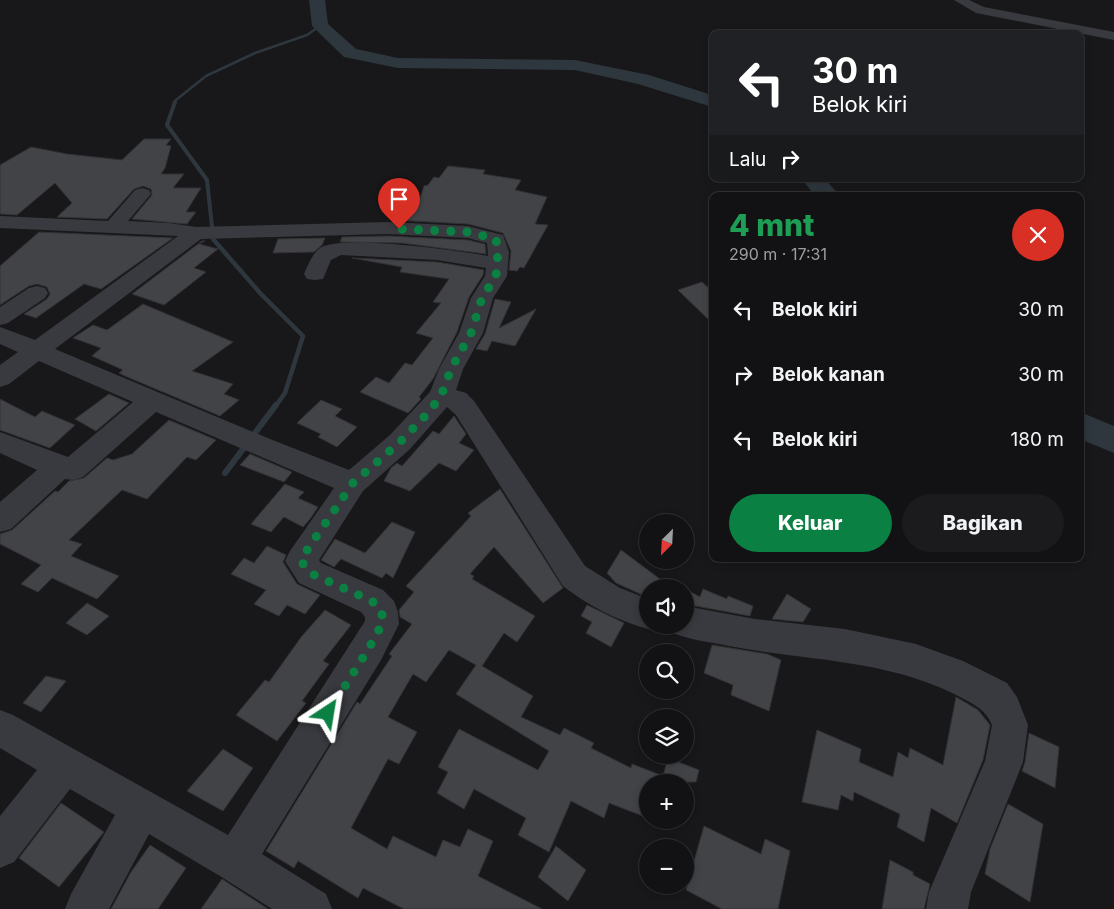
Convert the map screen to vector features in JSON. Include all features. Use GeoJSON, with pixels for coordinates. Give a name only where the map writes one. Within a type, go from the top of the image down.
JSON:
{"type":"FeatureCollection","features":[{"type":"Feature","properties":{"kind":"street"},"geometry":{"type":"LineString","coordinates":[[960,0],[980,10],[1083,30]]}},
{"type":"Feature","properties":{"kind":"street"},"geometry":{"type":"LineString","coordinates":[[1084,30],[1114,36]]}},
{"type":"Feature","properties":{"kind":"street"},"geometry":{"type":"LineString","coordinates":[[114,227],[142,194]]}},
{"type":"Feature","properties":{"kind":"street"},"geometry":{"type":"LineString","coordinates":[[0,222],[169,229],[210,233],[388,228],[468,232],[496,239],[498,264],[496,276],[482,298],[471,333],[451,369],[441,396],[427,414],[400,442],[353,483],[301,561],[310,573],[372,601],[382,612],[382,624],[369,648],[235,861]]}},
{"type":"Feature","properties":{"kind":"street"},"geometry":{"type":"LineString","coordinates":[[0,378],[210,233]]}},
{"type":"Feature","properties":{"kind":"street"},"geometry":{"type":"LineString","coordinates":[[314,274],[328,250],[341,249],[437,254],[498,264]]}},
{"type":"Feature","properties":{"kind":"street"},"geometry":{"type":"LineString","coordinates":[[0,318],[38,293]]}},
{"type":"Feature","properties":{"kind":"street"},"geometry":{"type":"LineString","coordinates":[[0,335],[353,483]]}},
{"type":"Feature","properties":{"kind":"street"},"geometry":{"type":"LineString","coordinates":[[441,396],[457,400],[465,408],[574,576],[593,591],[628,609],[639,612]]}},
{"type":"Feature","properties":{"kind":"street"},"geometry":{"type":"LineString","coordinates":[[0,442],[59,467],[73,469],[153,400]]}},
{"type":"Feature","properties":{"kind":"street"},"geometry":{"type":"LineString","coordinates":[[0,520],[59,467]]}},
{"type":"Feature","properties":{"kind":"street"},"geometry":{"type":"LineString","coordinates":[[694,624],[755,635],[845,645],[916,661],[951,673],[994,696],[1004,710],[1010,725],[1004,762],[950,892],[948,909]]}},
{"type":"Feature","properties":{"kind":"street"},"geometry":{"type":"LineString","coordinates":[[0,728],[235,861],[311,909]]}},
{"type":"Feature","properties":{"kind":"street"},"geometry":{"type":"LineString","coordinates":[[0,848],[65,765]]}},
{"type":"Feature","properties":{"kind":"street"},"geometry":{"type":"LineString","coordinates":[[86,909],[142,808]]}},
{"type":"Feature","properties":{"kind":"building"},"geometry":{"type":"Polygon","coordinates":[[[144,139],[171,139],[166,145],[171,146],[165,168],[161,174],[184,174],[173,188],[201,188],[186,212],[196,212],[187,224],[132,219],[152,195],[151,189],[143,186],[134,189],[107,219],[57,217],[72,203],[55,183],[17,215],[0,214],[0,165],[31,147],[67,154],[122,160],[144,139]]]}},
{"type":"Feature","properties":{"kind":"building"},"geometry":{"type":"Polygon","coordinates":[[[448,166],[485,170],[483,174],[521,180],[515,190],[547,197],[535,224],[548,225],[524,268],[520,267],[517,271],[509,270],[511,251],[503,233],[468,224],[394,220],[398,208],[417,208],[424,186],[428,185],[434,177],[439,178],[448,166]]]}},
{"type":"Feature","properties":{"kind":"building"},"geometry":{"type":"Polygon","coordinates":[[[39,232],[173,238],[101,289],[84,284],[36,318],[24,314],[47,299],[50,294],[47,287],[37,284],[29,286],[0,305],[0,266],[39,232]]]}},
{"type":"Feature","properties":{"kind":"building"},"geometry":{"type":"Polygon","coordinates":[[[388,236],[468,240],[485,244],[486,254],[402,243],[340,242],[342,237],[388,236]]]}},
{"type":"Feature","properties":{"kind":"building"},"geometry":{"type":"Polygon","coordinates":[[[325,238],[322,245],[314,252],[273,253],[278,239],[325,238]]]}},
{"type":"Feature","properties":{"kind":"building"},"geometry":{"type":"Polygon","coordinates":[[[202,241],[205,241],[199,244],[218,249],[194,268],[206,272],[164,305],[132,294],[202,241]]]}},
{"type":"Feature","properties":{"kind":"building"},"geometry":{"type":"Polygon","coordinates":[[[352,258],[437,262],[484,270],[483,275],[469,297],[457,332],[433,379],[419,397],[421,399],[408,413],[360,392],[376,377],[389,383],[405,363],[412,365],[433,338],[416,333],[441,303],[433,302],[449,279],[400,272],[402,267],[352,258]]]}},
{"type":"Feature","properties":{"kind":"building"},"geometry":{"type":"Polygon","coordinates":[[[702,282],[709,288],[709,320],[678,290],[702,282]]]}},
{"type":"Feature","properties":{"kind":"building"},"geometry":{"type":"Polygon","coordinates":[[[495,299],[511,302],[499,328],[536,309],[515,346],[492,341],[487,351],[476,349],[485,334],[495,299]]]}},
{"type":"Feature","properties":{"kind":"building"},"geometry":{"type":"Polygon","coordinates":[[[143,304],[233,342],[192,371],[233,384],[224,394],[239,400],[220,416],[119,373],[123,370],[92,356],[101,348],[73,338],[93,325],[107,330],[143,304]]]}},
{"type":"Feature","properties":{"kind":"building"},"geometry":{"type":"Polygon","coordinates":[[[109,394],[129,403],[96,431],[75,419],[109,394]]]}},
{"type":"Feature","properties":{"kind":"building"},"geometry":{"type":"Polygon","coordinates":[[[0,399],[35,417],[42,411],[75,425],[50,448],[0,430],[0,399]]]}},
{"type":"Feature","properties":{"kind":"building"},"geometry":{"type":"Polygon","coordinates":[[[321,400],[342,409],[335,416],[357,427],[337,447],[318,437],[321,434],[297,423],[321,400]]]}},
{"type":"Feature","properties":{"kind":"building"},"geometry":{"type":"Polygon","coordinates":[[[454,416],[466,434],[459,443],[474,450],[456,471],[439,463],[410,491],[384,481],[391,468],[397,463],[402,466],[433,431],[439,434],[454,416]]]}},
{"type":"Feature","properties":{"kind":"building"},"geometry":{"type":"Polygon","coordinates":[[[169,420],[216,440],[196,460],[187,457],[147,499],[122,490],[69,540],[82,544],[71,556],[119,576],[97,599],[52,578],[38,592],[21,584],[41,565],[0,544],[0,534],[12,530],[55,491],[58,492],[69,481],[84,478],[107,458],[113,460],[132,454],[169,420]]]}},
{"type":"Feature","properties":{"kind":"building"},"geometry":{"type":"Polygon","coordinates":[[[250,454],[292,472],[284,482],[240,465],[250,454]]]}},
{"type":"Feature","properties":{"kind":"building"},"geometry":{"type":"Polygon","coordinates":[[[285,484],[304,492],[298,498],[318,507],[310,519],[303,527],[284,517],[271,532],[251,524],[285,484]]]}},
{"type":"Feature","properties":{"kind":"building"},"geometry":{"type":"Polygon","coordinates":[[[500,489],[563,588],[543,603],[494,547],[470,574],[474,576],[472,579],[535,616],[517,642],[504,633],[482,666],[533,696],[521,717],[560,735],[564,728],[594,743],[591,748],[631,768],[632,764],[658,774],[639,774],[639,815],[609,803],[604,818],[571,801],[549,852],[518,835],[526,818],[474,789],[464,809],[437,793],[448,772],[438,767],[459,729],[538,770],[549,751],[456,694],[476,665],[449,650],[426,682],[413,674],[388,717],[417,732],[399,764],[388,759],[351,828],[387,849],[393,836],[436,857],[443,840],[460,847],[468,829],[493,841],[478,876],[542,909],[404,909],[363,888],[358,898],[298,861],[294,868],[266,851],[357,702],[360,704],[392,656],[389,654],[412,624],[400,617],[399,610],[414,592],[406,586],[471,516],[468,513],[500,489]]]}},
{"type":"Feature","properties":{"kind":"building"},"geometry":{"type":"Polygon","coordinates":[[[392,522],[415,532],[393,578],[386,573],[382,578],[341,559],[334,567],[321,560],[335,539],[365,553],[392,522]]]}},
{"type":"Feature","properties":{"kind":"building"},"geometry":{"type":"Polygon","coordinates":[[[267,546],[286,555],[283,562],[297,584],[320,595],[305,614],[287,605],[279,616],[254,604],[266,590],[231,574],[244,558],[254,563],[267,546]]]}},
{"type":"Feature","properties":{"kind":"building"},"geometry":{"type":"Polygon","coordinates":[[[621,550],[639,563],[639,569],[646,569],[660,579],[639,579],[639,593],[616,583],[607,573],[621,550]]]}},
{"type":"Feature","properties":{"kind":"building"},"geometry":{"type":"Polygon","coordinates":[[[703,589],[727,599],[728,596],[753,606],[750,616],[694,606],[694,594],[700,597],[703,589]]]}},
{"type":"Feature","properties":{"kind":"building"},"geometry":{"type":"Polygon","coordinates":[[[787,594],[811,609],[803,622],[772,619],[787,594]]]}},
{"type":"Feature","properties":{"kind":"building"},"geometry":{"type":"Polygon","coordinates":[[[87,603],[109,616],[87,635],[66,623],[87,603]]]}},
{"type":"Feature","properties":{"kind":"building"},"geometry":{"type":"Polygon","coordinates":[[[587,605],[624,623],[611,647],[586,633],[592,622],[581,616],[587,605]]]}},
{"type":"Feature","properties":{"kind":"building"},"geometry":{"type":"Polygon","coordinates":[[[325,610],[351,625],[323,661],[329,664],[302,701],[306,703],[277,741],[236,715],[265,680],[269,682],[302,636],[325,610]]]}},
{"type":"Feature","properties":{"kind":"building"},"geometry":{"type":"Polygon","coordinates":[[[712,645],[767,654],[781,660],[769,711],[731,695],[733,685],[704,673],[712,645]]]}},
{"type":"Feature","properties":{"kind":"building"},"geometry":{"type":"Polygon","coordinates":[[[46,676],[66,681],[41,712],[23,703],[46,676]]]}},
{"type":"Feature","properties":{"kind":"building"},"geometry":{"type":"Polygon","coordinates":[[[956,697],[978,710],[990,725],[983,760],[957,823],[931,808],[924,842],[897,827],[900,814],[854,792],[853,801],[841,795],[838,810],[802,802],[817,730],[861,749],[859,762],[893,777],[898,752],[908,758],[910,748],[943,765],[956,697]]]}},
{"type":"Feature","properties":{"kind":"building"},"geometry":{"type":"Polygon","coordinates":[[[1029,733],[1059,747],[1055,788],[1022,771],[1029,733]]]}},
{"type":"Feature","properties":{"kind":"building"},"geometry":{"type":"Polygon","coordinates":[[[223,749],[253,768],[223,811],[187,791],[223,749]]]}},
{"type":"Feature","properties":{"kind":"building"},"geometry":{"type":"Polygon","coordinates":[[[666,764],[684,764],[699,770],[696,782],[694,782],[694,774],[664,774],[666,764]]]}},
{"type":"Feature","properties":{"kind":"building"},"geometry":{"type":"Polygon","coordinates":[[[61,803],[104,832],[59,887],[19,858],[61,803]]]}},
{"type":"Feature","properties":{"kind":"building"},"geometry":{"type":"Polygon","coordinates":[[[1008,804],[1043,824],[1030,902],[985,874],[990,849],[1008,804]]]}},
{"type":"Feature","properties":{"kind":"building"},"geometry":{"type":"Polygon","coordinates":[[[704,826],[761,854],[765,839],[790,851],[778,909],[722,909],[694,894],[694,862],[704,826]]]}},
{"type":"Feature","properties":{"kind":"building"},"geometry":{"type":"Polygon","coordinates":[[[150,845],[186,868],[158,909],[111,909],[131,872],[150,845]]]}},
{"type":"Feature","properties":{"kind":"building"},"geometry":{"type":"Polygon","coordinates":[[[556,846],[586,870],[568,901],[538,877],[556,846]]]}},
{"type":"Feature","properties":{"kind":"building"},"geometry":{"type":"Polygon","coordinates":[[[890,860],[913,872],[913,875],[930,884],[924,909],[882,909],[890,860]]]}},
{"type":"Feature","properties":{"kind":"building"},"geometry":{"type":"Polygon","coordinates":[[[222,879],[268,909],[201,909],[222,879]]]}},
{"type":"Feature","properties":{"kind":"waterway"},"geometry":{"type":"LineString","coordinates":[[317,0],[320,26],[350,53],[398,63],[575,65],[642,79],[709,100]]}},
{"type":"Feature","properties":{"kind":"waterway"},"geometry":{"type":"LineString","coordinates":[[175,104],[176,100],[206,76],[255,53],[307,35],[320,26]]}},
{"type":"Feature","properties":{"kind":"waterway"},"geometry":{"type":"LineString","coordinates":[[175,102],[167,125],[207,180],[213,236]]}},
{"type":"Feature","properties":{"kind":"waterway"},"geometry":{"type":"LineString","coordinates":[[816,182],[824,192]]}},
{"type":"Feature","properties":{"kind":"waterway"},"geometry":{"type":"LineString","coordinates":[[213,236],[213,239],[260,293],[303,336],[285,393],[275,407]]}},
{"type":"Feature","properties":{"kind":"waterway"},"geometry":{"type":"LineString","coordinates":[[225,473],[276,405]]}},
{"type":"Feature","properties":{"kind":"waterway"},"geometry":{"type":"LineString","coordinates":[[1084,427],[1114,440]]}},
{"type":"Feature","properties":{"kind":"route"},"geometry":{"type":"LineString","coordinates":[[328,713],[382,624],[382,612],[372,601],[310,573],[301,561],[353,483],[400,442],[427,414],[441,396],[451,369],[471,333],[482,298],[493,282],[498,270],[498,246],[496,239],[468,232],[399,229]]}}]}
